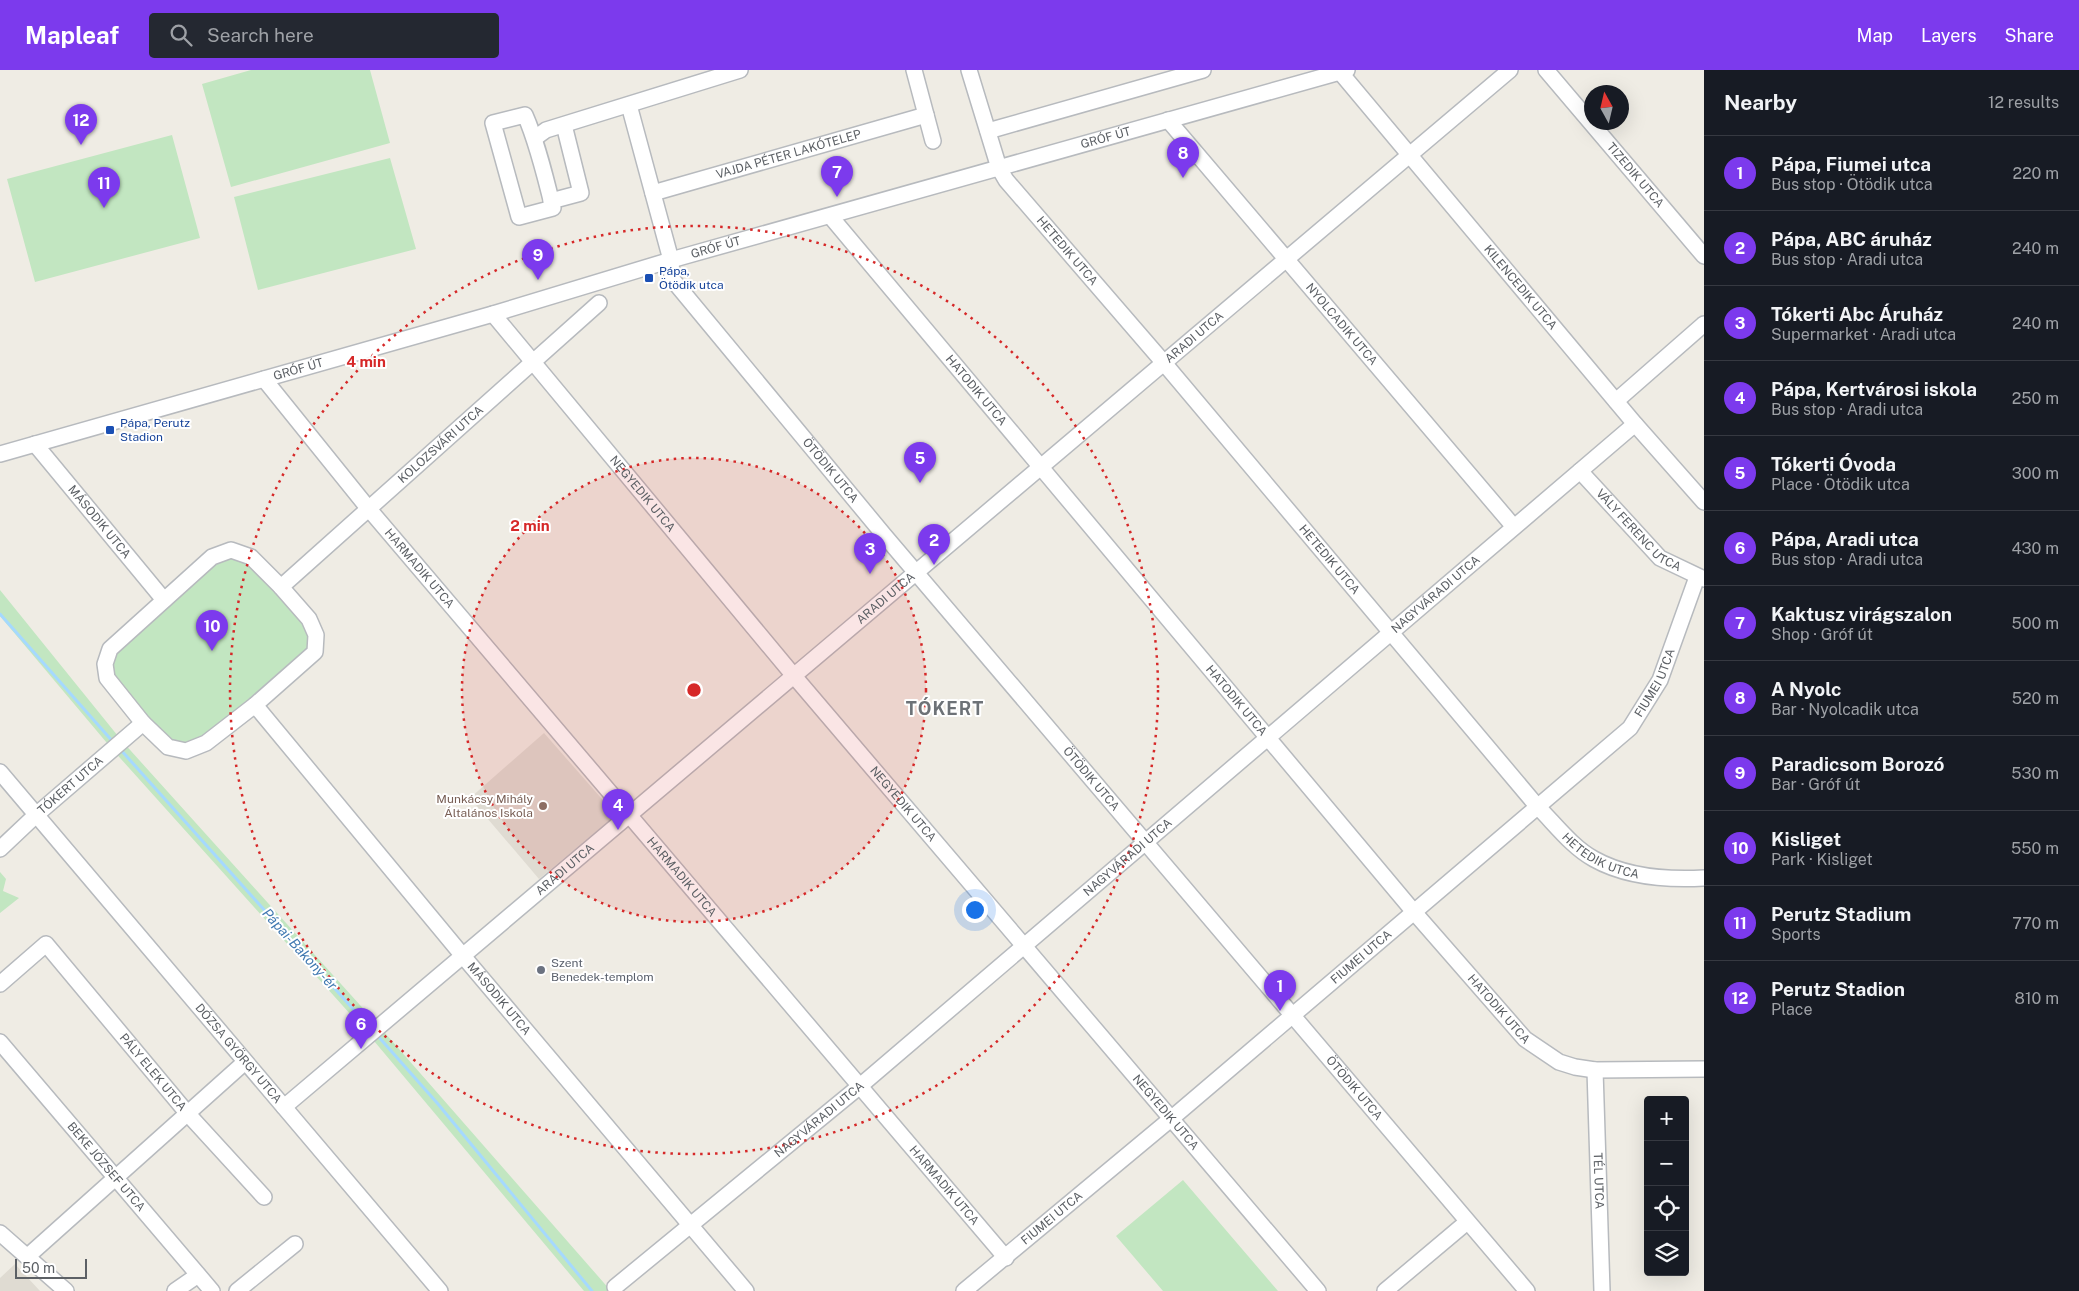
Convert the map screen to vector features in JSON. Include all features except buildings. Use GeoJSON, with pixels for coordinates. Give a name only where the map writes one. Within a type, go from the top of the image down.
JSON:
{"type":"FeatureCollection","features":[{"type":"Feature","properties":{"kind":"street"},"geometry":{"type":"LineString","coordinates":[[535,138],[546,130],[629,104],[697,76],[740,70]]}},
{"type":"Feature","properties":{"kind":"street"},"geometry":{"type":"LineString","coordinates":[[914,70],[933,141]]}},
{"type":"Feature","properties":{"kind":"street"},"geometry":{"type":"LineString","coordinates":[[969,70],[999,168]]}},
{"type":"Feature","properties":{"kind":"street"},"geometry":{"type":"LineString","coordinates":[[988,131],[1204,70]]}},
{"type":"Feature","properties":{"kind":"street","name":"ARADI UTCA"},"geometry":{"type":"LineString","coordinates":[[284,1107],[1510,70]]}},
{"type":"Feature","properties":{"kind":"street","name":"TIZEDIK UTCA"},"geometry":{"type":"LineString","coordinates":[[1546,70],[1704,256]]}},
{"type":"Feature","properties":{"kind":"street","name":"KILENCEDIK UTCA"},"geometry":{"type":"LineString","coordinates":[[1344,71],[1410,155],[1704,502]]}},
{"type":"Feature","properties":{"kind":"street","name":"GRÓF ÚT"},"geometry":{"type":"LineString","coordinates":[[0,454],[493,314],[671,260],[830,217],[1344,71]]}},
{"type":"Feature","properties":{"kind":"street"},"geometry":{"type":"LineString","coordinates":[[629,104],[671,260]]}},
{"type":"Feature","properties":{"kind":"street"},"geometry":{"type":"LineString","coordinates":[[525,115],[535,138],[536,150],[553,208],[519,217],[493,123],[525,115]]}},
{"type":"Feature","properties":{"kind":"street","name":"VAJDA PÉTER LAKÓTELEP"},"geometry":{"type":"LineString","coordinates":[[652,194],[926,115]]}},
{"type":"Feature","properties":{"kind":"street","name":"NYOLCADIK UTCA"},"geometry":{"type":"LineString","coordinates":[[1168,120],[1514,528]]}},
{"type":"Feature","properties":{"kind":"street"},"geometry":{"type":"LineString","coordinates":[[551,201],[581,193],[564,125]]}},
{"type":"Feature","properties":{"kind":"street","name":"HETEDIK UTCA"},"geometry":{"type":"LineString","coordinates":[[999,168],[1006,180],[1164,363],[1538,806],[1575,845],[1600,862],[1633,872],[1658,877],[1704,878]]}},
{"type":"Feature","properties":{"kind":"street","name":"HATODIK UTCA"},"geometry":{"type":"LineString","coordinates":[[830,217],[1040,468],[1270,738],[1414,912],[1525,1039],[1559,1062],[1595,1070],[1704,1069]]}},
{"type":"Feature","properties":{"kind":"street","name":"ÖTÖDIK UTCA"},"geometry":{"type":"LineString","coordinates":[[671,260],[672,279],[916,572],[1527,1291]]}},
{"type":"Feature","properties":{"kind":"street","name":"KOLOZSVÁRI UTCA"},"geometry":{"type":"LineString","coordinates":[[281,587],[599,303]]}},
{"type":"Feature","properties":{"kind":"street","name":"NEGYEDIK UTCA"},"geometry":{"type":"LineString","coordinates":[[493,314],[794,676],[1318,1291]]}},
{"type":"Feature","properties":{"kind":"street"},"geometry":{"type":"LineString","coordinates":[[1616,400],[1704,324]]}},
{"type":"Feature","properties":{"kind":"street","name":"HARMADIK UTCA"},"geometry":{"type":"LineString","coordinates":[[264,379],[368,508],[1006,1258]]}},
{"type":"Feature","properties":{"kind":"street","name":"NAGYVÁRADI UTCA"},"geometry":{"type":"LineString","coordinates":[[615,1287],[860,1086],[1636,424]]}},
{"type":"Feature","properties":{"kind":"street","name":"MÁSODIK UTCA"},"geometry":{"type":"LineString","coordinates":[[34,444],[164,600]]}},
{"type":"Feature","properties":{"kind":"street","name":"VÁLY FERENC UTCA"},"geometry":{"type":"LineString","coordinates":[[1580,471],[1660,558],[1701,578]]}},
{"type":"Feature","properties":{"kind":"street"},"geometry":{"type":"LineString","coordinates":[[231,550],[251,557],[281,587],[309,619],[316,635],[315,652],[255,705],[206,743],[186,751],[168,747],[143,723],[107,678],[105,664],[110,649],[212,557],[231,550]]}},
{"type":"Feature","properties":{"kind":"street","name":"FIUMEI UTCA"},"geometry":{"type":"LineString","coordinates":[[964,1291],[1006,1258],[1294,1015],[1630,728],[1660,680],[1701,578]]}},
{"type":"Feature","properties":{"kind":"street","name":"MÁSODIK UTCA"},"geometry":{"type":"LineString","coordinates":[[255,705],[463,956],[746,1291]]}},
{"type":"Feature","properties":{"kind":"street","name":"TÓKERT UTCA"},"geometry":{"type":"LineString","coordinates":[[0,849],[36,815],[143,723]]}},
{"type":"Feature","properties":{"kind":"street","name":"DÓZSA GYÖRGY UTCA"},"geometry":{"type":"LineString","coordinates":[[0,772],[440,1291]]}},
{"type":"Feature","properties":{"kind":"street","name":"PÁLY ELEK UTCA"},"geometry":{"type":"LineString","coordinates":[[0,984],[46,944],[188,1114],[264,1197]]}},
{"type":"Feature","properties":{"kind":"street","name":"BEKE JÓZSEF UTCA"},"geometry":{"type":"LineString","coordinates":[[0,1042],[212,1291]]}},
{"type":"Feature","properties":{"kind":"street"},"geometry":{"type":"LineString","coordinates":[[28,1256],[245,1062]]}},
{"type":"Feature","properties":{"kind":"street","name":"TÉL UTCA"},"geometry":{"type":"LineString","coordinates":[[1595,1070],[1602,1291]]}},
{"type":"Feature","properties":{"kind":"street"},"geometry":{"type":"LineString","coordinates":[[1385,1291],[1467,1222]]}},
{"type":"Feature","properties":{"kind":"street"},"geometry":{"type":"LineString","coordinates":[[0,1232],[66,1291]]}},
{"type":"Feature","properties":{"kind":"street"},"geometry":{"type":"LineString","coordinates":[[237,1291],[295,1244]]}},
{"type":"Feature","properties":{"kind":"street"},"geometry":{"type":"LineString","coordinates":[[174,1291],[198,1275]]}},
{"type":"Feature","properties":{"kind":"shaded area","name":"Munkácsy Mihály Általános Iskola"},"geometry":{"type":"Polygon","coordinates":[[[544,733],[616,815],[539,879],[470,798],[544,733]]]}},
{"type":"Feature","properties":{"kind":"shaded area"},"geometry":{"type":"Polygon","coordinates":[[[15,1264],[40,1291],[0,1291],[0,1278],[15,1264]]]}},
{"type":"Feature","properties":{"kind":"green space"},"geometry":{"type":"Polygon","coordinates":[[[251,70],[370,70],[390,143],[231,187],[202,84],[251,70]]]}},
{"type":"Feature","properties":{"kind":"green space"},"geometry":{"type":"Polygon","coordinates":[[[172,135],[200,238],[35,282],[7,179],[172,135]]]}},
{"type":"Feature","properties":{"kind":"green space"},"geometry":{"type":"Polygon","coordinates":[[[390,158],[416,249],[258,290],[234,197],[390,158]]]}},
{"type":"Feature","properties":{"kind":"green space"},"geometry":{"type":"Polygon","coordinates":[[[231,557],[245,562],[306,622],[310,635],[309,650],[204,739],[185,744],[168,740],[113,676],[112,664],[115,652],[214,564],[231,557]]]}},
{"type":"Feature","properties":{"kind":"green space"},"geometry":{"type":"Polygon","coordinates":[[[0,590],[122,741],[378,1025],[611,1291],[584,1291],[369,1035],[112,749],[0,616],[0,590]]]}},
{"type":"Feature","properties":{"kind":"green space"},"geometry":{"type":"Polygon","coordinates":[[[0,872],[6,879],[3,891],[19,898],[0,913],[0,872]]]}},
{"type":"Feature","properties":{"kind":"green space"},"geometry":{"type":"Polygon","coordinates":[[[1183,1180],[1278,1291],[1163,1291],[1116,1236],[1183,1180]]]}},
{"type":"Feature","properties":{"kind":"waterway","name":"Pápai-Bakony-ér"},"geometry":{"type":"LineString","coordinates":[[0,614],[114,743]]}},
{"type":"Feature","properties":{"kind":"waterway","name":"Pápai-Bakony-ér"},"geometry":{"type":"LineString","coordinates":[[120,749],[371,1029]]}},
{"type":"Feature","properties":{"kind":"waterway","name":"Pápai-Bakony-ér"},"geometry":{"type":"LineString","coordinates":[[377,1035],[438,1104],[592,1291]]}},
{"type":"Feature","properties":{"kind":"place","name":"Perutz Stadion"},"geometry":{"type":"Point","coordinates":[81,145]}},
{"type":"Feature","properties":{"kind":"place","name":"A Nyolc"},"geometry":{"type":"Point","coordinates":[1183,178]}},
{"type":"Feature","properties":{"kind":"place","name":"Kaktusz virágszalon"},"geometry":{"type":"Point","coordinates":[837,197]}},
{"type":"Feature","properties":{"kind":"place","name":"Perutz Stadium"},"geometry":{"type":"Point","coordinates":[104,208]}},
{"type":"Feature","properties":{"kind":"place","name":"Pápa, Ötödik utca"},"geometry":{"type":"Point","coordinates":[649,278]}},
{"type":"Feature","properties":{"kind":"place","name":"Paradicsom Borozó"},"geometry":{"type":"Point","coordinates":[538,280]}},
{"type":"Feature","properties":{"kind":"place","name":"Pápa, Perutz Stadion"},"geometry":{"type":"Point","coordinates":[110,430]}},
{"type":"Feature","properties":{"kind":"place","name":"Tókerti Óvoda"},"geometry":{"type":"Point","coordinates":[920,483]}},
{"type":"Feature","properties":{"kind":"place","name":"Pápa, ABC áruház"},"geometry":{"type":"Point","coordinates":[934,565]}},
{"type":"Feature","properties":{"kind":"place","name":"Tókerti Abc Áruház"},"geometry":{"type":"Point","coordinates":[870,574]}},
{"type":"Feature","properties":{"kind":"place","name":"Kisliget"},"geometry":{"type":"Point","coordinates":[212,651]}},
{"type":"Feature","properties":{"kind":"place","name":"Munkácsy Mihály Általános Iskola"},"geometry":{"type":"Point","coordinates":[543,806]}},
{"type":"Feature","properties":{"kind":"place","name":"Pápa, Kertvárosi iskola"},"geometry":{"type":"Point","coordinates":[618,830]}},
{"type":"Feature","properties":{"kind":"place","name":"Szent Benedek-templom"},"geometry":{"type":"Point","coordinates":[541,970]}},
{"type":"Feature","properties":{"kind":"place","name":"Pápa, Fiumei utca"},"geometry":{"type":"Point","coordinates":[1280,1011]}},
{"type":"Feature","properties":{"kind":"place","name":"Pápa, Aradi utca"},"geometry":{"type":"Point","coordinates":[361,1049]}},
{"type":"Feature","properties":{"kind":"district","name":"TÓKERT"},"geometry":{"type":"Point","coordinates":[945,708]}}]}
